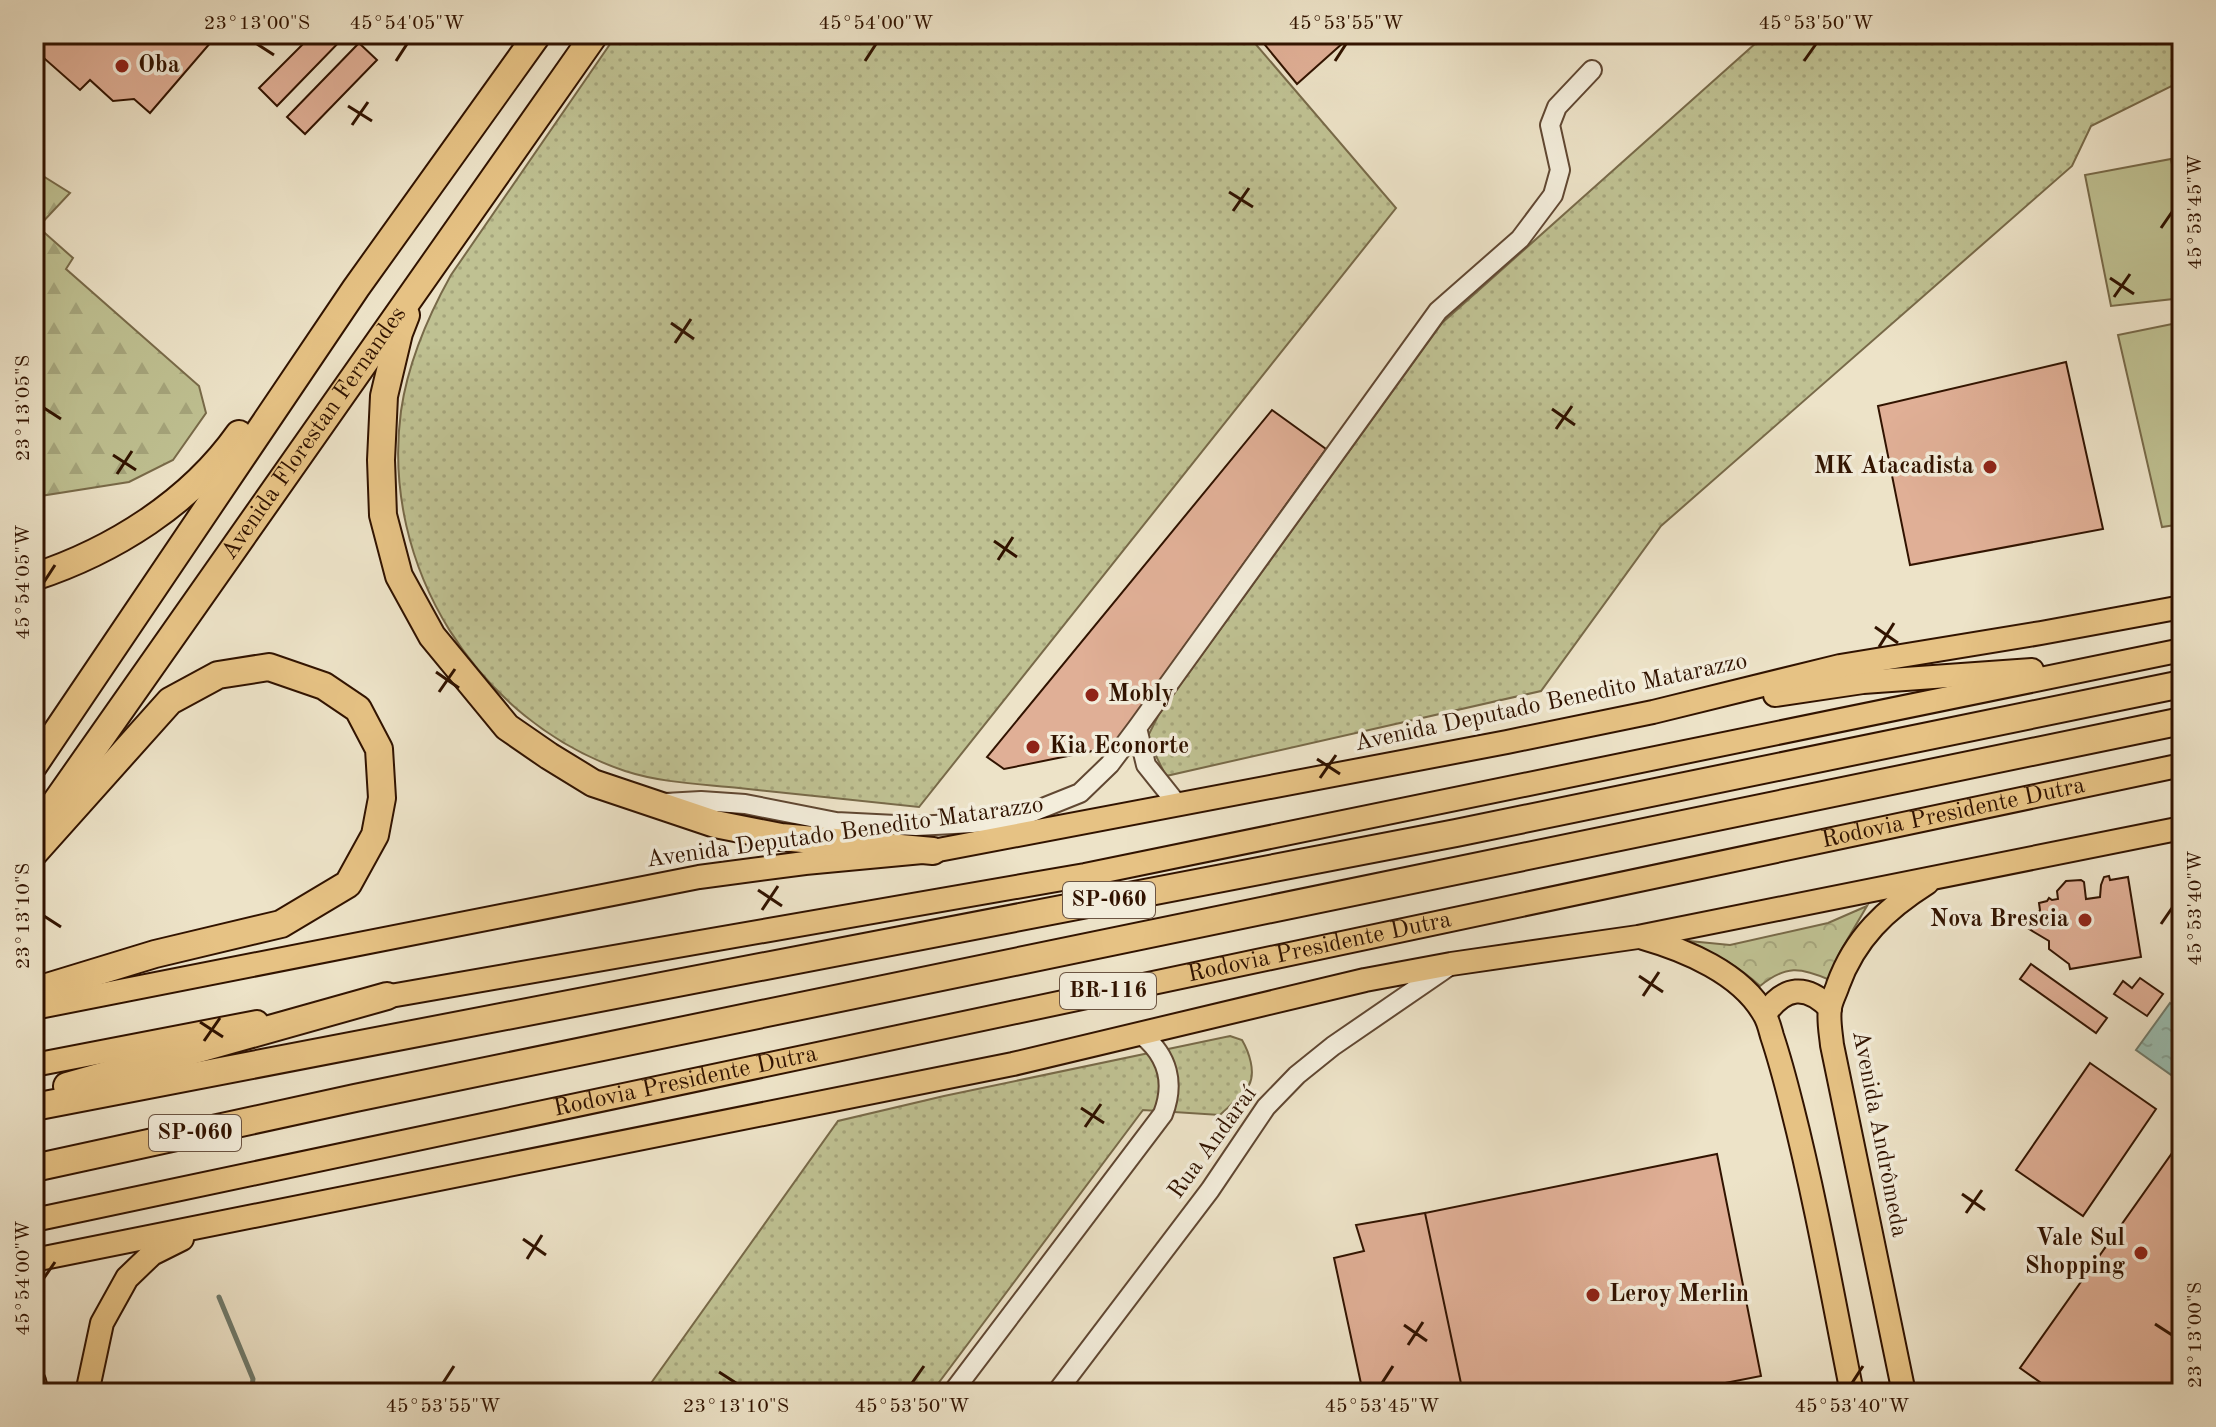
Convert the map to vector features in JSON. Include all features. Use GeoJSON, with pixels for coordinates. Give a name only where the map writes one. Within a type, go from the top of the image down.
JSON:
{"type":"FeatureCollection","features":[{"type":"Feature","properties":{"kind":"highway","name":"Avenida Florestan Fernandes"},"geometry":{"type":"LineString","coordinates":[[34,765],[356,288],[538,34]]}},
{"type":"Feature","properties":{"kind":"highway","name":"Avenida Florestan Fernandes"},"geometry":{"type":"LineString","coordinates":[[34,833],[595,34]]}},
{"type":"Feature","properties":{"kind":"highway"},"geometry":{"type":"LineString","coordinates":[[418,284],[399,333],[384,396],[381,460],[383,515],[399,576],[432,636],[507,727],[593,783],[715,824],[781,837],[933,851]]}},
{"type":"Feature","properties":{"kind":"highway"},"geometry":{"type":"LineString","coordinates":[[34,577],[70,565],[122,537],[177,501],[225,454],[273,386],[356,288]]}},
{"type":"Feature","properties":{"kind":"highway"},"geometry":{"type":"LineString","coordinates":[[34,853],[170,701],[218,675],[269,667],[324,686],[358,709],[379,749],[382,798],[375,835],[348,884],[281,924],[155,954],[34,993]]}},
{"type":"Feature","properties":{"kind":"highway","name":"SP-060"},"geometry":{"type":"LineString","coordinates":[[34,1107],[1456,833],[2182,684]]}},
{"type":"Feature","properties":{"kind":"highway","name":"Rodovia Presidente Dutra"},"geometry":{"type":"LineString","coordinates":[[34,1168],[385,1091],[2182,721]]}},
{"type":"Feature","properties":{"kind":"highway"},"geometry":{"type":"LineString","coordinates":[[34,1096],[387,996]]}},
{"type":"Feature","properties":{"kind":"main road","name":"Avenida Deputado Benedito Matarazzo"},"geometry":{"type":"LineString","coordinates":[[34,1008],[699,877],[933,851],[1653,712],[1840,666],[2182,607]]}},
{"type":"Feature","properties":{"kind":"main road"},"geometry":{"type":"LineString","coordinates":[[34,1065],[387,996],[1085,875],[2182,650]]}},
{"type":"Feature","properties":{"kind":"main road"},"geometry":{"type":"LineString","coordinates":[[1653,712],[1863,682],[2018,671],[2089,670]]}},
{"type":"Feature","properties":{"kind":"main road","name":"Rodovia Presidente Dutra"},"geometry":{"type":"LineString","coordinates":[[34,1220],[2182,765]]}},
{"type":"Feature","properties":{"kind":"main road"},"geometry":{"type":"LineString","coordinates":[[2111,841],[2182,819]]}},
{"type":"Feature","properties":{"kind":"main road"},"geometry":{"type":"LineString","coordinates":[[34,1260],[1013,1064],[1365,980],[1451,964],[1638,937],[2182,828]]}},
{"type":"Feature","properties":{"kind":"main road","name":"Avenida Andrômeda"},"geometry":{"type":"LineString","coordinates":[[1904,1393],[1832,1045],[1830,1008],[1855,950],[1876,921],[1937,876]]}},
{"type":"Feature","properties":{"kind":"main road"},"geometry":{"type":"LineString","coordinates":[[1638,937],[1676,948],[1710,964],[1731,978],[1765,1014],[1804,1152],[1852,1393]]}},
{"type":"Feature","properties":{"kind":"main road"},"geometry":{"type":"LineString","coordinates":[[1765,1014],[1783,995],[1800,990],[1818,996],[1830,1008]]}},
{"type":"Feature","properties":{"kind":"main road"},"geometry":{"type":"LineString","coordinates":[[87,1393],[102,1323],[127,1278],[152,1254],[210,1227]]}},
{"type":"Feature","properties":{"kind":"main road"},"geometry":{"type":"LineString","coordinates":[[34,1381],[37,1393]]}},
{"type":"Feature","properties":{"kind":"street"},"geometry":{"type":"LineString","coordinates":[[650,804],[701,801],[745,804],[836,822],[916,826],[1010,821],[1080,793],[1110,764],[1137,728],[1438,311],[1520,239],[1553,195],[1560,170],[1550,125],[1557,107],[1592,70]]}},
{"type":"Feature","properties":{"kind":"street"},"geometry":{"type":"LineString","coordinates":[[1137,728],[1146,765],[1178,805]]}},
{"type":"Feature","properties":{"kind":"street","name":"Rua Andaraí"},"geometry":{"type":"LineString","coordinates":[[1056,1393],[1210,1190],[1266,1107],[1297,1075],[1333,1046],[1451,964]]}},
{"type":"Feature","properties":{"kind":"street"},"geometry":{"type":"LineString","coordinates":[[952,1393],[1163,1114],[1169,1092],[1167,1069],[1158,1050],[1142,1035]]}},
{"type":"Feature","properties":{"kind":"green space"},"geometry":{"type":"Polygon","coordinates":[[[617,34],[1247,34],[1396,208],[919,807],[667,781],[625,771],[572,748],[525,715],[484,676],[450,630],[424,580],[406,526],[399,469],[404,393],[426,324],[451,275],[617,34]]]}},
{"type":"Feature","properties":{"kind":"green space"},"geometry":{"type":"Polygon","coordinates":[[[1766,34],[2182,34],[2182,81],[2091,126],[2072,166],[1661,526],[1541,691],[1166,776],[1147,738],[1159,714],[1442,323],[1766,34]]]}},
{"type":"Feature","properties":{"kind":"green space"},"geometry":{"type":"Polygon","coordinates":[[[2171,159],[2182,218],[2182,298],[2111,306],[2085,175],[2171,159]]]}},
{"type":"Feature","properties":{"kind":"green space"},"geometry":{"type":"Polygon","coordinates":[[[35,171],[70,193],[38,227],[73,258],[66,269],[199,386],[206,413],[173,460],[129,482],[34,497],[35,171]]]}},
{"type":"Feature","properties":{"kind":"green space"},"geometry":{"type":"Polygon","coordinates":[[[2182,322],[2182,524],[2162,527],[2118,335],[2182,322]]]}},
{"type":"Feature","properties":{"kind":"green space"},"geometry":{"type":"Polygon","coordinates":[[[1867,906],[1840,952],[1830,980],[1794,970],[1778,974],[1760,986],[1735,966],[1689,941],[1730,945],[1828,923],[1867,906]]]}},
{"type":"Feature","properties":{"kind":"green space"},"geometry":{"type":"Polygon","coordinates":[[[1230,1036],[1242,1040],[1247,1050],[1252,1074],[1249,1085],[1220,1115],[1143,1110],[931,1393],[644,1393],[838,1121],[1230,1036]]]}},
{"type":"Feature","properties":{"kind":"water"},"geometry":{"type":"Polygon","coordinates":[[[2170,1003],[2182,1012],[2182,1066],[2174,1077],[2136,1050],[2170,1003]]]}},
{"type":"Feature","properties":{"kind":"building","name":"Oba"},"geometry":{"type":"Polygon","coordinates":[[[53,34],[218,34],[150,113],[134,99],[113,101],[90,80],[80,90],[37,52],[53,34]]]}},
{"type":"Feature","properties":{"kind":"building"},"geometry":{"type":"Polygon","coordinates":[[[313,34],[347,34],[277,106],[259,88],[313,34]]]}},
{"type":"Feature","properties":{"kind":"building"},"geometry":{"type":"Polygon","coordinates":[[[1256,34],[1353,34],[1297,84],[1256,34]]]}},
{"type":"Feature","properties":{"kind":"building"},"geometry":{"type":"Polygon","coordinates":[[[359,43],[377,60],[305,134],[287,117],[359,43]]]}},
{"type":"Feature","properties":{"kind":"building","name":"MK Atacadista"},"geometry":{"type":"Polygon","coordinates":[[[2066,362],[2103,529],[1910,565],[1878,406],[2066,362]]]}},
{"type":"Feature","properties":{"kind":"building"},"geometry":{"type":"Polygon","coordinates":[[[1272,410],[1326,449],[1112,747],[1004,769],[987,757],[1272,410]]]}},
{"type":"Feature","properties":{"kind":"building","name":"Nova Brescia"},"geometry":{"type":"Polygon","coordinates":[[[2109,876],[2110,880],[2128,877],[2141,957],[2070,969],[2069,964],[2049,949],[2049,941],[2029,929],[2040,910],[2039,903],[2049,898],[2058,899],[2057,891],[2066,881],[2084,882],[2086,899],[2100,897],[2104,877],[2109,876]]]}},
{"type":"Feature","properties":{"kind":"building"},"geometry":{"type":"Polygon","coordinates":[[[2031,964],[2107,1018],[2096,1033],[2020,979],[2031,964]]]}},
{"type":"Feature","properties":{"kind":"building"},"geometry":{"type":"Polygon","coordinates":[[[2140,978],[2163,994],[2147,1016],[2114,994],[2123,981],[2132,988],[2140,978]]]}},
{"type":"Feature","properties":{"kind":"building"},"geometry":{"type":"Polygon","coordinates":[[[2090,1063],[2156,1109],[2083,1216],[2016,1170],[2090,1063]]]}},
{"type":"Feature","properties":{"kind":"building","name":"Vale Sul Shopping"},"geometry":{"type":"Polygon","coordinates":[[[2182,1139],[2182,1393],[2038,1393],[2044,1385],[2020,1368],[2182,1139]]]}},
{"type":"Feature","properties":{"kind":"building","name":"Leroy Merlin"},"geometry":{"type":"Polygon","coordinates":[[[1717,1154],[1761,1376],[1674,1393],[1463,1393],[1425,1213],[1717,1154]]]}},
{"type":"Feature","properties":{"kind":"building"},"geometry":{"type":"Polygon","coordinates":[[[1425,1213],[1463,1393],[1363,1393],[1334,1258],[1364,1251],[1356,1225],[1425,1213]]]}},
{"type":"Feature","properties":{"kind":"waterway"},"geometry":{"type":"LineString","coordinates":[[219,1297],[253,1379],[251,1393]]}},
{"type":"Feature","properties":{"kind":"place","name":"Oba"},"geometry":{"type":"Point","coordinates":[122,66]}},
{"type":"Feature","properties":{"kind":"place","name":"MK Atacadista"},"geometry":{"type":"Point","coordinates":[1990,467]}},
{"type":"Feature","properties":{"kind":"place","name":"Mobly"},"geometry":{"type":"Point","coordinates":[1092,695]}},
{"type":"Feature","properties":{"kind":"place","name":"Kia Econorte"},"geometry":{"type":"Point","coordinates":[1033,747]}},
{"type":"Feature","properties":{"kind":"place","name":"Nova Brescia"},"geometry":{"type":"Point","coordinates":[2085,920]}},
{"type":"Feature","properties":{"kind":"place","name":"Vale Sul Shopping"},"geometry":{"type":"Point","coordinates":[2141,1253]}},
{"type":"Feature","properties":{"kind":"place","name":"Leroy Merlin"},"geometry":{"type":"Point","coordinates":[1593,1295]}}]}
